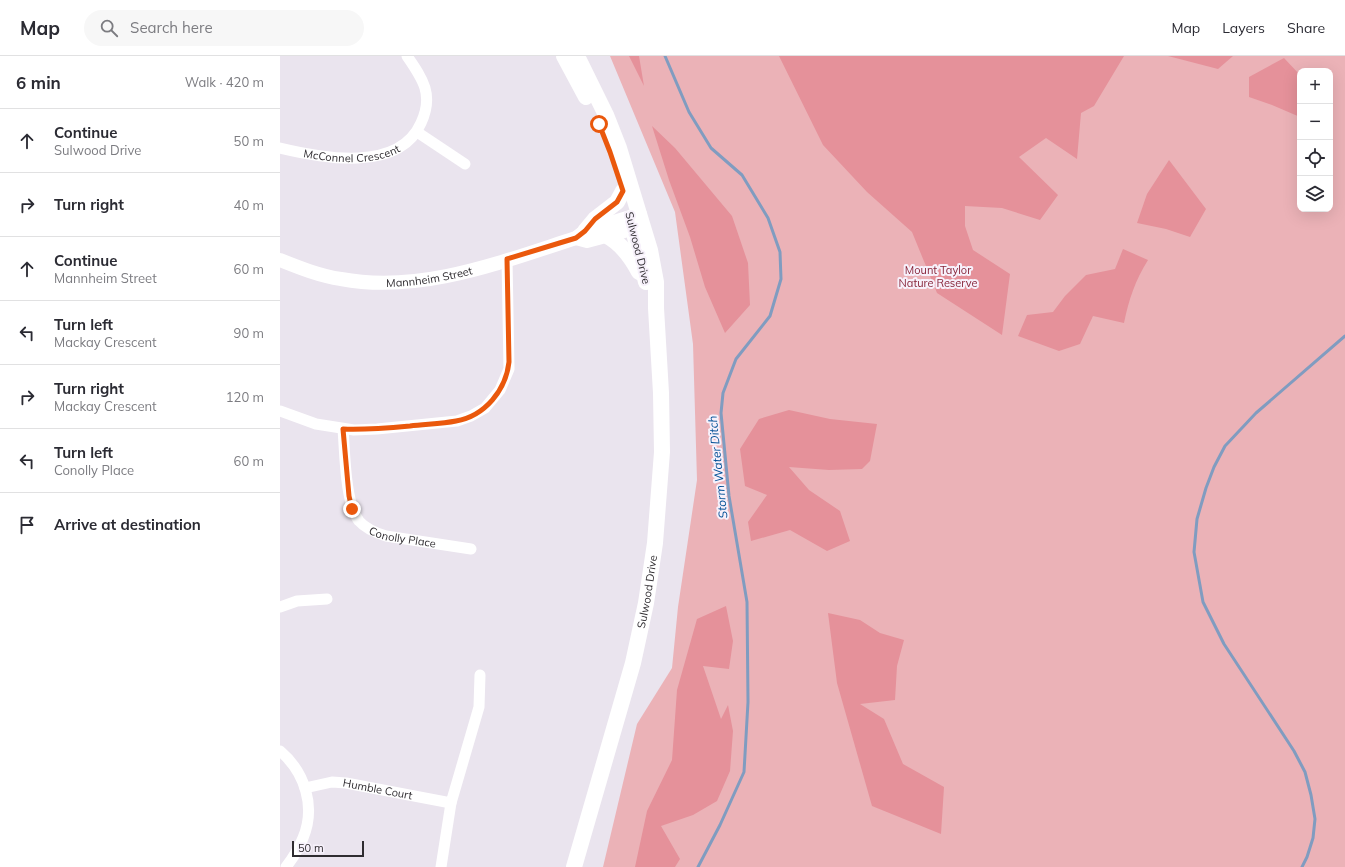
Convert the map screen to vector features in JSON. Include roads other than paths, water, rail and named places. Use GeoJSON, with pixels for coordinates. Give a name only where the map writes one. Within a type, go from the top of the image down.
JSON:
{"type":"FeatureCollection","features":[{"type":"Feature","properties":{"kind":"main road","name":"Sulwood Drive"},"geometry":{"type":"LineString","coordinates":[[564,56],[588,100],[599,124],[623,191],[650,250],[656,282],[662,452],[655,543],[646,603],[633,664],[574,867]]}},
{"type":"Feature","properties":{"kind":"main road","name":"Sulwood Drive"},"geometry":{"type":"LineString","coordinates":[[577,56],[606,114],[620,148],[636,221],[647,286],[656,308]]}},
{"type":"Feature","properties":{"kind":"main road"},"geometry":{"type":"LineString","coordinates":[[580,235],[595,219],[617,202],[623,191]]}},
{"type":"Feature","properties":{"kind":"main road"},"geometry":{"type":"LineString","coordinates":[[606,236],[616,241],[632,259],[647,286]]}},
{"type":"Feature","properties":{"kind":"street","name":"McConnel Crescent"},"geometry":{"type":"LineString","coordinates":[[280,148],[320,156],[365,157],[392,152],[404,146],[418,132],[424,117],[427,102],[426,88],[421,75],[407,56]]}},
{"type":"Feature","properties":{"kind":"street"},"geometry":{"type":"LineString","coordinates":[[418,132],[465,164]]}},
{"type":"Feature","properties":{"kind":"street","name":"Mannheim Street"},"geometry":{"type":"LineString","coordinates":[[580,235],[588,241],[606,236],[636,221]]}},
{"type":"Feature","properties":{"kind":"street","name":"Mannheim Street"},"geometry":{"type":"LineString","coordinates":[[280,260],[312,273],[341,280],[387,283],[418,281],[450,276],[580,235],[636,221]]}},
{"type":"Feature","properties":{"kind":"street"},"geometry":{"type":"LineString","coordinates":[[280,411],[316,424],[343,429],[377,429],[457,421],[471,416],[490,402],[500,390],[509,369],[507,259]]}},
{"type":"Feature","properties":{"kind":"street","name":"Conolly Place"},"geometry":{"type":"LineString","coordinates":[[343,429],[349,496],[352,509],[363,525],[373,532],[386,536],[471,549]]}},
{"type":"Feature","properties":{"kind":"street"},"geometry":{"type":"LineString","coordinates":[[280,607],[297,602],[327,599]]}},
{"type":"Feature","properties":{"kind":"street"},"geometry":{"type":"LineString","coordinates":[[441,867],[451,804],[479,707],[480,675]]}},
{"type":"Feature","properties":{"kind":"street"},"geometry":{"type":"LineString","coordinates":[[280,751],[293,765],[305,788],[309,813],[306,830],[295,855],[286,867]]}},
{"type":"Feature","properties":{"kind":"street","name":"Humble Court"},"geometry":{"type":"LineString","coordinates":[[305,788],[332,782],[346,783],[451,804]]}},
{"type":"Feature","properties":{"kind":"waterway","name":"Storm Water Ditch"},"geometry":{"type":"LineString","coordinates":[[665,56],[689,112],[711,148],[742,175],[768,218],[780,252],[781,279],[770,316],[736,359],[723,393],[721,413],[729,496],[747,602],[748,702],[744,772],[720,825],[698,867]]}},
{"type":"Feature","properties":{"kind":"waterway"},"geometry":{"type":"LineString","coordinates":[[1302,867],[1313,838],[1315,819],[1305,772],[1294,751],[1224,644],[1203,602],[1194,552],[1197,519],[1206,488],[1214,467],[1225,446],[1256,413],[1345,336]]}},
{"type":"Feature","properties":{"kind":"park label","name":"Mount Taylor Nature Reserve"},"geometry":{"type":"Point","coordinates":[938,276]}}]}
